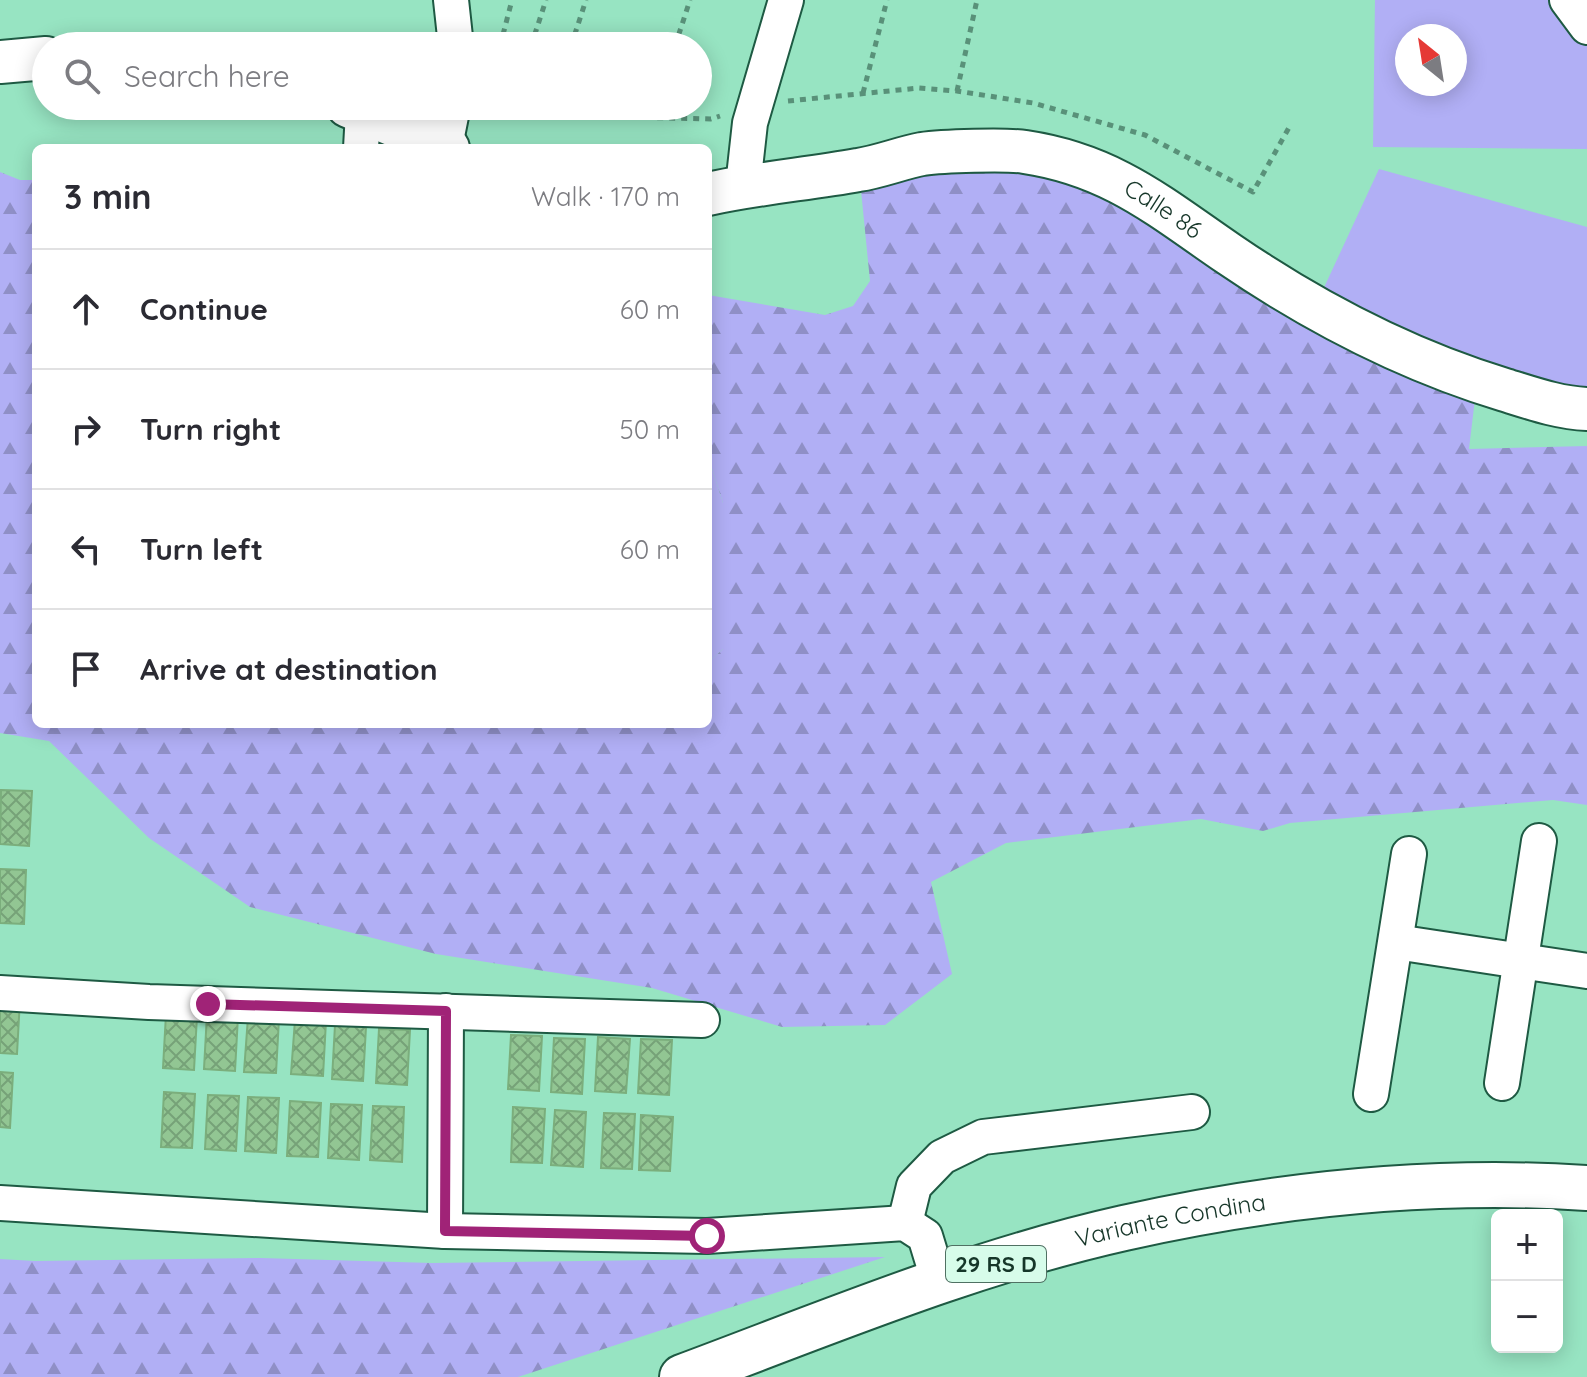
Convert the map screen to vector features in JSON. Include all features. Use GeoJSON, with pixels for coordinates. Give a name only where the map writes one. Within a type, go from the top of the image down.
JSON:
{"type":"FeatureCollection","features":[{"type":"Feature","properties":{"kind":"highway","name":"Variante Condina"},"geometry":{"type":"LineString","coordinates":[[682,1377],[939,1282],[1122,1228],[1321,1193],[1509,1184],[1587,1188]]}},
{"type":"Feature","properties":{"kind":"main road"},"geometry":{"type":"LineString","coordinates":[[0,62],[32,59]]}},
{"type":"Feature","properties":{"kind":"main road"},"geometry":{"type":"LineString","coordinates":[[358,122],[435,144]]}},
{"type":"Feature","properties":{"kind":"main road","name":"Calle 86"},"geometry":{"type":"LineString","coordinates":[[725,190],[859,170],[925,154],[1024,151],[1097,169],[1147,197],[1279,285],[1381,343],[1439,369],[1485,384],[1533,399],[1587,409]]}},
{"type":"Feature","properties":{"kind":"street"},"geometry":{"type":"LineString","coordinates":[[451,0],[454,32]]}},
{"type":"Feature","properties":{"kind":"street"},"geometry":{"type":"LineString","coordinates":[[725,190],[750,123],[786,0]]}},
{"type":"Feature","properties":{"kind":"street"},"geometry":{"type":"LineString","coordinates":[[1567,0],[1587,27]]}},
{"type":"Feature","properties":{"kind":"street"},"geometry":{"type":"LineString","coordinates":[[447,144],[451,120]]}},
{"type":"Feature","properties":{"kind":"street"},"geometry":{"type":"LineString","coordinates":[[1502,1083],[1539,841]]}},
{"type":"Feature","properties":{"kind":"street"},"geometry":{"type":"LineString","coordinates":[[1371,1094],[1409,854]]}},
{"type":"Feature","properties":{"kind":"street"},"geometry":{"type":"LineString","coordinates":[[1396,942],[1587,971]]}},
{"type":"Feature","properties":{"kind":"street"},"geometry":{"type":"LineString","coordinates":[[0,993],[149,1002],[702,1020]]}},
{"type":"Feature","properties":{"kind":"street"},"geometry":{"type":"LineString","coordinates":[[445,1231],[446,1011]]}},
{"type":"Feature","properties":{"kind":"street"},"geometry":{"type":"LineString","coordinates":[[905,1223],[914,1186],[942,1157],[983,1137],[1192,1112]]}},
{"type":"Feature","properties":{"kind":"street"},"geometry":{"type":"LineString","coordinates":[[0,1203],[445,1231],[707,1236],[905,1223],[925,1236],[939,1282]]}},
{"type":"Feature","properties":{"kind":"path"},"geometry":{"type":"LineString","coordinates":[[504,32],[512,0]]}},
{"type":"Feature","properties":{"kind":"path"},"geometry":{"type":"LineString","coordinates":[[536,32],[546,0]]}},
{"type":"Feature","properties":{"kind":"path"},"geometry":{"type":"LineString","coordinates":[[576,32],[586,0]]}},
{"type":"Feature","properties":{"kind":"path"},"geometry":{"type":"LineString","coordinates":[[680,32],[690,0]]}},
{"type":"Feature","properties":{"kind":"path"},"geometry":{"type":"LineString","coordinates":[[863,93],[887,0]]}},
{"type":"Feature","properties":{"kind":"path"},"geometry":{"type":"LineString","coordinates":[[957,91],[977,0]]}},
{"type":"Feature","properties":{"kind":"green space"},"geometry":{"type":"Polygon","coordinates":[[[1375,0],[1587,0],[1587,149],[1373,147],[1375,0]]]}},
{"type":"Feature","properties":{"kind":"green space"},"geometry":{"type":"Polygon","coordinates":[[[1050,158],[1477,382],[1469,449],[1587,446],[1587,805],[1553,800],[1290,823],[1263,831],[1201,819],[1006,843],[931,882],[952,974],[885,1025],[782,1027],[652,988],[436,954],[250,907],[149,838],[49,741],[0,733],[0,172],[20,180],[32,180],[32,728],[712,728],[712,659],[723,649],[723,503],[712,469],[712,296],[825,315],[853,306],[870,281],[859,170],[1050,158]]]}},
{"type":"Feature","properties":{"kind":"green space"},"geometry":{"type":"Polygon","coordinates":[[[1379,169],[1587,227],[1587,409],[1315,307],[1379,169]]]}},
{"type":"Feature","properties":{"kind":"green space"},"geometry":{"type":"Polygon","coordinates":[[[712,469],[723,503],[723,649],[712,659],[712,469]]]}},
{"type":"Feature","properties":{"kind":"green space"},"geometry":{"type":"Polygon","coordinates":[[[885,1257],[518,1377],[0,1377],[0,1259],[261,1258],[432,1263],[885,1257]]]}},
{"type":"Feature","properties":{"kind":"building"},"geometry":{"type":"Polygon","coordinates":[[[1,790],[32,791],[29,846],[0,844],[1,790]]]}},
{"type":"Feature","properties":{"kind":"building"},"geometry":{"type":"Polygon","coordinates":[[[0,869],[26,870],[24,924],[0,923],[0,869]]]}},
{"type":"Feature","properties":{"kind":"building"},"geometry":{"type":"Polygon","coordinates":[[[0,998],[20,999],[17,1054],[0,1053],[0,998]]]}},
{"type":"Feature","properties":{"kind":"building"},"geometry":{"type":"Polygon","coordinates":[[[166,1014],[197,1016],[194,1070],[163,1068],[166,1014]]]}},
{"type":"Feature","properties":{"kind":"building"},"geometry":{"type":"Polygon","coordinates":[[[207,1014],[238,1016],[235,1071],[204,1069],[207,1014]]]}},
{"type":"Feature","properties":{"kind":"building"},"geometry":{"type":"Polygon","coordinates":[[[248,1017],[279,1019],[276,1073],[244,1072],[248,1017]]]}},
{"type":"Feature","properties":{"kind":"building"},"geometry":{"type":"Polygon","coordinates":[[[295,1020],[326,1021],[323,1076],[291,1074],[295,1020]]]}},
{"type":"Feature","properties":{"kind":"building"},"geometry":{"type":"Polygon","coordinates":[[[335,1025],[366,1027],[363,1081],[332,1079],[335,1025]]]}},
{"type":"Feature","properties":{"kind":"building"},"geometry":{"type":"Polygon","coordinates":[[[379,1029],[410,1030],[407,1085],[376,1083],[379,1029]]]}},
{"type":"Feature","properties":{"kind":"building"},"geometry":{"type":"Polygon","coordinates":[[[511,1035],[542,1036],[539,1091],[508,1089],[511,1035]]]}},
{"type":"Feature","properties":{"kind":"building"},"geometry":{"type":"Polygon","coordinates":[[[598,1037],[630,1039],[626,1093],[595,1091],[598,1037]]]}},
{"type":"Feature","properties":{"kind":"building"},"geometry":{"type":"Polygon","coordinates":[[[554,1038],[585,1039],[582,1094],[551,1092],[554,1038]]]}},
{"type":"Feature","properties":{"kind":"building"},"geometry":{"type":"Polygon","coordinates":[[[641,1039],[672,1040],[669,1095],[638,1093],[641,1039]]]}},
{"type":"Feature","properties":{"kind":"building"},"geometry":{"type":"Polygon","coordinates":[[[0,1072],[13,1073],[10,1128],[0,1127],[0,1072]]]}},
{"type":"Feature","properties":{"kind":"building"},"geometry":{"type":"Polygon","coordinates":[[[164,1092],[195,1094],[192,1148],[161,1147],[164,1092]]]}},
{"type":"Feature","properties":{"kind":"building"},"geometry":{"type":"Polygon","coordinates":[[[208,1095],[239,1096],[236,1151],[205,1149],[208,1095]]]}},
{"type":"Feature","properties":{"kind":"building"},"geometry":{"type":"Polygon","coordinates":[[[248,1097],[279,1098],[276,1153],[245,1151],[248,1097]]]}},
{"type":"Feature","properties":{"kind":"building"},"geometry":{"type":"Polygon","coordinates":[[[290,1101],[321,1103],[318,1157],[287,1156],[290,1101]]]}},
{"type":"Feature","properties":{"kind":"building"},"geometry":{"type":"Polygon","coordinates":[[[331,1104],[362,1105],[359,1160],[328,1158],[331,1104]]]}},
{"type":"Feature","properties":{"kind":"building"},"geometry":{"type":"Polygon","coordinates":[[[373,1106],[404,1107],[402,1162],[370,1160],[373,1106]]]}},
{"type":"Feature","properties":{"kind":"building"},"geometry":{"type":"Polygon","coordinates":[[[513,1107],[545,1109],[542,1163],[511,1162],[513,1107]]]}},
{"type":"Feature","properties":{"kind":"building"},"geometry":{"type":"Polygon","coordinates":[[[555,1110],[586,1112],[583,1167],[551,1165],[555,1110]]]}},
{"type":"Feature","properties":{"kind":"building"},"geometry":{"type":"Polygon","coordinates":[[[604,1113],[635,1114],[632,1169],[601,1168],[604,1113]]]}},
{"type":"Feature","properties":{"kind":"building"},"geometry":{"type":"Polygon","coordinates":[[[641,1115],[673,1117],[670,1171],[639,1170],[641,1115]]]}},
{"type":"Feature","properties":{"kind":"route"},"geometry":{"type":"LineString","coordinates":[[208,1004],[446,1011],[445,1231],[707,1236]]}}]}
